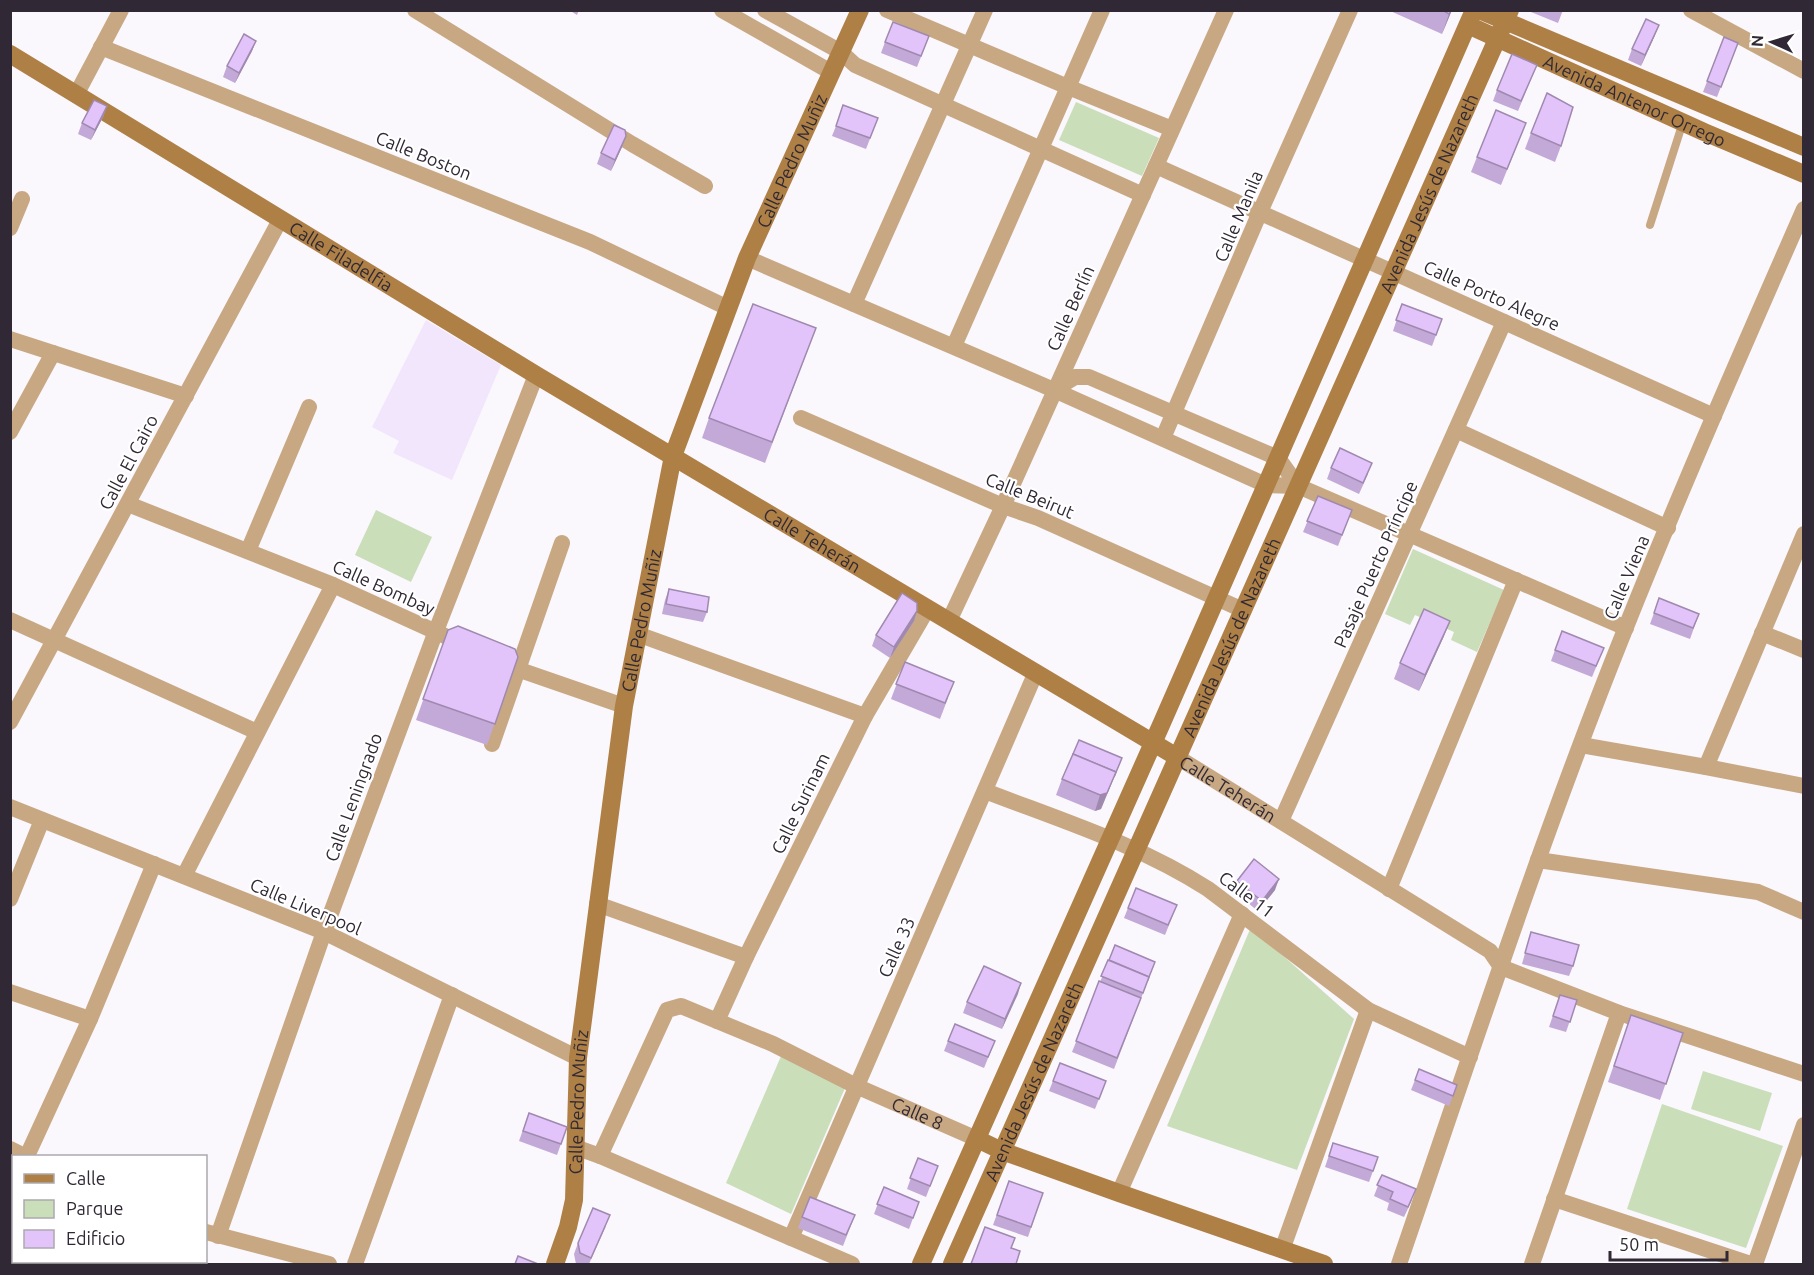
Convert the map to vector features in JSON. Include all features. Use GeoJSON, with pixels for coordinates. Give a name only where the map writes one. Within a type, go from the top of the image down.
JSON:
{"type":"FeatureCollection","features":[{"type":"Feature","properties":{"kind":"street"},"geometry":{"type":"LineString","coordinates":[[76,95],[121,10]]}},
{"type":"Feature","properties":{"kind":"street"},"geometry":{"type":"LineString","coordinates":[[415,10],[632,144],[705,186]]}},
{"type":"Feature","properties":{"kind":"street"},"geometry":{"type":"LineString","coordinates":[[722,10],[831,72]]}},
{"type":"Feature","properties":{"kind":"street"},"geometry":{"type":"LineString","coordinates":[[765,10],[841,52],[855,65],[1143,195]]}},
{"type":"Feature","properties":{"kind":"street","name":"Calle Pedro Muñiz"},"geometry":{"type":"LineString","coordinates":[[555,1264],[568,1227],[574,1200],[578,1058],[624,706],[640,635],[673,456],[747,258],[860,10]]}},
{"type":"Feature","properties":{"kind":"street"},"geometry":{"type":"LineString","coordinates":[[887,10],[1172,129]]}},
{"type":"Feature","properties":{"kind":"street"},"geometry":{"type":"LineString","coordinates":[[854,304],[985,10]]}},
{"type":"Feature","properties":{"kind":"street"},"geometry":{"type":"LineString","coordinates":[[954,346],[1102,10]]}},
{"type":"Feature","properties":{"kind":"street","name":"Calle Berlín"},"geometry":{"type":"LineString","coordinates":[[949,621],[1226,10]]}},
{"type":"Feature","properties":{"kind":"street","name":"Calle Manila"},"geometry":{"type":"LineString","coordinates":[[1163,438],[1350,10]]}},
{"type":"Feature","properties":{"kind":"street"},"geometry":{"type":"LineString","coordinates":[[1691,10],[1803,70]]}},
{"type":"Feature","properties":{"kind":"street","name":"Avenida Antenor Orrego"},"geometry":{"type":"LineString","coordinates":[[1474,15],[1508,16],[1715,110],[1803,147]]}},
{"type":"Feature","properties":{"kind":"street","name":"Avenida Antenor Orrego"},"geometry":{"type":"LineString","coordinates":[[1474,15],[1498,39],[1803,174]]}},
{"type":"Feature","properties":{"kind":"street","name":"Avenida Jesús de Nazareth"},"geometry":{"type":"LineString","coordinates":[[921,1264],[1154,743],[1474,15]]}},
{"type":"Feature","properties":{"kind":"street","name":"Avenida Jesús de Nazareth"},"geometry":{"type":"LineString","coordinates":[[952,1264],[1508,16]]}},
{"type":"Feature","properties":{"kind":"street","name":"Calle Boston"},"geometry":{"type":"LineString","coordinates":[[101,47],[590,242],[728,308]]}},
{"type":"Feature","properties":{"kind":"street","name":"Calle Filadelfia"},"geometry":{"type":"LineString","coordinates":[[10,54],[280,220],[673,456]]}},
{"type":"Feature","properties":{"kind":"street"},"geometry":{"type":"LineString","coordinates":[[1439,91],[1468,105]]}},
{"type":"Feature","properties":{"kind":"street"},"geometry":{"type":"LineString","coordinates":[[1704,132],[1715,110]]}},
{"type":"Feature","properties":{"kind":"street","name":"Calle Porto Alegre"},"geometry":{"type":"LineString","coordinates":[[1156,166],[1714,416]]}},
{"type":"Feature","properties":{"kind":"street"},"geometry":{"type":"LineString","coordinates":[[11,224],[22,199]]}},
{"type":"Feature","properties":{"kind":"street","name":"Calle Viena"},"geometry":{"type":"LineString","coordinates":[[1400,1264],[1538,860],[1626,627],[1803,209]]}},
{"type":"Feature","properties":{"kind":"street","name":"Calle El Cairo"},"geometry":{"type":"LineString","coordinates":[[10,722],[280,220]]}},
{"type":"Feature","properties":{"kind":"street"},"geometry":{"type":"LineString","coordinates":[[747,258],[954,346],[1266,485],[1298,486],[1626,627]]}},
{"type":"Feature","properties":{"kind":"street","name":"Pasaje Puerto Príncipe"},"geometry":{"type":"LineString","coordinates":[[1281,821],[1504,322]]}},
{"type":"Feature","properties":{"kind":"street"},"geometry":{"type":"LineString","coordinates":[[10,339],[186,396]]}},
{"type":"Feature","properties":{"kind":"street"},"geometry":{"type":"LineString","coordinates":[[10,432],[53,353]]}},
{"type":"Feature","properties":{"kind":"street","name":"Calle Leningrado"},"geometry":{"type":"LineString","coordinates":[[212,1234],[436,632],[536,375]]}},
{"type":"Feature","properties":{"kind":"street"},"geometry":{"type":"LineString","coordinates":[[1054,390],[1075,377],[1089,377],[1278,458],[1298,486]]}},
{"type":"Feature","properties":{"kind":"street"},"geometry":{"type":"LineString","coordinates":[[248,552],[309,407]]}},
{"type":"Feature","properties":{"kind":"street","name":"Calle Beirut"},"geometry":{"type":"LineString","coordinates":[[801,418],[1003,506],[1038,518],[1243,610]]}},
{"type":"Feature","properties":{"kind":"street"},"geometry":{"type":"LineString","coordinates":[[1456,430],[1668,528]]}},
{"type":"Feature","properties":{"kind":"street","name":"Calle Teherán"},"geometry":{"type":"LineString","coordinates":[[673,456],[1178,757],[1490,951],[1501,967],[1619,1013],[1803,1074]]}},
{"type":"Feature","properties":{"kind":"street","name":"Calle Bombay"},"geometry":{"type":"LineString","coordinates":[[128,504],[333,585],[456,641]]}},
{"type":"Feature","properties":{"kind":"street"},"geometry":{"type":"LineString","coordinates":[[1706,767],[1803,534]]}},
{"type":"Feature","properties":{"kind":"street"},"geometry":{"type":"LineString","coordinates":[[492,744],[562,543]]}},
{"type":"Feature","properties":{"kind":"street"},"geometry":{"type":"LineString","coordinates":[[1389,889],[1516,580]]}},
{"type":"Feature","properties":{"kind":"street"},"geometry":{"type":"LineString","coordinates":[[184,876],[333,585]]}},
{"type":"Feature","properties":{"kind":"street","name":"Calle Surinam"},"geometry":{"type":"LineString","coordinates":[[717,1021],[746,957],[865,716],[928,608]]}},
{"type":"Feature","properties":{"kind":"street"},"geometry":{"type":"LineString","coordinates":[[10,620],[257,732]]}},
{"type":"Feature","properties":{"kind":"street"},"geometry":{"type":"LineString","coordinates":[[1762,633],[1803,650]]}},
{"type":"Feature","properties":{"kind":"street"},"geometry":{"type":"LineString","coordinates":[[640,635],[865,716]]}},
{"type":"Feature","properties":{"kind":"street"},"geometry":{"type":"LineString","coordinates":[[477,650],[517,669],[624,706]]}},
{"type":"Feature","properties":{"kind":"street","name":"Calle 33"},"geometry":{"type":"LineString","coordinates":[[791,1238],[1036,672]]}},
{"type":"Feature","properties":{"kind":"street"},"geometry":{"type":"LineString","coordinates":[[1581,746],[1803,786]]}},
{"type":"Feature","properties":{"kind":"street","name":"Calle 11"},"geometry":{"type":"LineString","coordinates":[[985,792],[1110,840],[1181,871],[1242,914],[1368,1010],[1470,1056]]}},
{"type":"Feature","properties":{"kind":"street","name":"Calle Liverpool"},"geometry":{"type":"LineString","coordinates":[[10,807],[324,932],[578,1058]]}},
{"type":"Feature","properties":{"kind":"street"},"geometry":{"type":"LineString","coordinates":[[10,899],[42,820]]}},
{"type":"Feature","properties":{"kind":"street"},"geometry":{"type":"LineString","coordinates":[[1538,860],[1758,891],[1803,912]]}},
{"type":"Feature","properties":{"kind":"street"},"geometry":{"type":"LineString","coordinates":[[25,1155],[90,1019],[154,864]]}},
{"type":"Feature","properties":{"kind":"street"},"geometry":{"type":"LineString","coordinates":[[597,904],[746,957]]}},
{"type":"Feature","properties":{"kind":"street"},"geometry":{"type":"LineString","coordinates":[[1119,1193],[1242,914]]}},
{"type":"Feature","properties":{"kind":"street"},"geometry":{"type":"LineString","coordinates":[[10,992],[90,1019]]}},
{"type":"Feature","properties":{"kind":"street"},"geometry":{"type":"LineString","coordinates":[[355,1264],[452,995]]}},
{"type":"Feature","properties":{"kind":"street","name":"Calle 8"},"geometry":{"type":"LineString","coordinates":[[600,1156],[667,1010],[681,1006],[772,1044],[856,1086],[1002,1151],[1324,1264]]}},
{"type":"Feature","properties":{"kind":"street"},"geometry":{"type":"LineString","coordinates":[[1282,1250],[1368,1010]]}},
{"type":"Feature","properties":{"kind":"street"},"geometry":{"type":"LineString","coordinates":[[1532,1264],[1619,1013]]}},
{"type":"Feature","properties":{"kind":"street"},"geometry":{"type":"LineString","coordinates":[[1554,1199],[1753,1264],[1803,1125]]}},
{"type":"Feature","properties":{"kind":"street"},"geometry":{"type":"LineString","coordinates":[[575,1147],[852,1264]]}},
{"type":"Feature","properties":{"kind":"street"},"geometry":{"type":"LineString","coordinates":[[212,1234],[329,1264]]}},
{"type":"Feature","properties":{"kind":"lane"},"geometry":{"type":"LineString","coordinates":[[1650,225],[1683,122]]}},
{"type":"Feature","properties":{"kind":"shaded area"},"geometry":{"type":"Polygon","coordinates":[[[426,320],[501,365],[452,480],[393,453],[399,441],[372,427],[426,320]]]}},
{"type":"Feature","properties":{"kind":"green space"},"geometry":{"type":"Polygon","coordinates":[[[1076,102],[1159,138],[1142,176],[1059,140],[1076,102]]]}},
{"type":"Feature","properties":{"kind":"green space"},"geometry":{"type":"Polygon","coordinates":[[[376,510],[432,537],[411,582],[355,555],[376,510]]]}},
{"type":"Feature","properties":{"kind":"green space"},"geometry":{"type":"Polygon","coordinates":[[[1413,549],[1504,590],[1477,652],[1451,640],[1454,632],[1415,615],[1410,625],[1385,614],[1413,549]]]}},
{"type":"Feature","properties":{"kind":"green space"},"geometry":{"type":"Polygon","coordinates":[[[1251,927],[1354,1019],[1297,1170],[1167,1126],[1251,927]]]}},
{"type":"Feature","properties":{"kind":"green space"},"geometry":{"type":"Polygon","coordinates":[[[782,1054],[848,1081],[791,1214],[726,1183],[782,1054]]]}},
{"type":"Feature","properties":{"kind":"green space"},"geometry":{"type":"Polygon","coordinates":[[[1703,1071],[1772,1093],[1760,1131],[1691,1109],[1703,1071]]]}},
{"type":"Feature","properties":{"kind":"green space"},"geometry":{"type":"Polygon","coordinates":[[[1662,1104],[1783,1146],[1746,1248],[1627,1209],[1662,1104]]]}},
{"type":"Feature","properties":{"kind":"building"},"geometry":{"type":"Polygon","coordinates":[[[1646,19],[1659,25],[1645,55],[1632,49],[1646,19]]]}},
{"type":"Feature","properties":{"kind":"building"},"geometry":{"type":"Polygon","coordinates":[[[893,22],[929,36],[921,56],[885,42],[893,22]]]}},
{"type":"Feature","properties":{"kind":"building"},"geometry":{"type":"Polygon","coordinates":[[[244,34],[256,41],[239,73],[227,66],[244,34]]]}},
{"type":"Feature","properties":{"kind":"building"},"geometry":{"type":"Polygon","coordinates":[[[1724,37],[1738,43],[1721,87],[1707,81],[1724,37]]]}},
{"type":"Feature","properties":{"kind":"building"},"geometry":{"type":"Polygon","coordinates":[[[1512,54],[1537,65],[1521,101],[1497,90],[1512,54]]]}},
{"type":"Feature","properties":{"kind":"building"},"geometry":{"type":"Polygon","coordinates":[[[1547,93],[1573,107],[1561,146],[1531,133],[1547,93]]]}},
{"type":"Feature","properties":{"kind":"building"},"geometry":{"type":"Polygon","coordinates":[[[94,100],[107,106],[95,130],[82,123],[94,100]]]}},
{"type":"Feature","properties":{"kind":"building"},"geometry":{"type":"Polygon","coordinates":[[[843,105],[878,118],[870,138],[836,126],[843,105]]]}},
{"type":"Feature","properties":{"kind":"building"},"geometry":{"type":"Polygon","coordinates":[[[1496,110],[1526,123],[1507,169],[1477,157],[1496,110]]]}},
{"type":"Feature","properties":{"kind":"building"},"geometry":{"type":"Polygon","coordinates":[[[614,125],[625,130],[626,136],[615,160],[601,153],[614,125]]]}},
{"type":"Feature","properties":{"kind":"building"},"geometry":{"type":"Polygon","coordinates":[[[753,304],[816,328],[772,442],[709,418],[753,304]]]}},
{"type":"Feature","properties":{"kind":"building"},"geometry":{"type":"Polygon","coordinates":[[[1402,304],[1442,319],[1436,335],[1396,320],[1402,304]]]}},
{"type":"Feature","properties":{"kind":"building"},"geometry":{"type":"Polygon","coordinates":[[[1340,448],[1372,463],[1363,483],[1331,468],[1340,448]]]}},
{"type":"Feature","properties":{"kind":"building"},"geometry":{"type":"Polygon","coordinates":[[[1318,496],[1352,510],[1342,535],[1307,521],[1318,496]]]}},
{"type":"Feature","properties":{"kind":"building"},"geometry":{"type":"Polygon","coordinates":[[[669,589],[709,597],[707,612],[666,604],[669,589]]]}},
{"type":"Feature","properties":{"kind":"building"},"geometry":{"type":"Polygon","coordinates":[[[902,593],[917,603],[917,611],[894,647],[876,635],[902,593]]]}},
{"type":"Feature","properties":{"kind":"building"},"geometry":{"type":"Polygon","coordinates":[[[1659,598],[1699,614],[1693,628],[1654,613],[1659,598]]]}},
{"type":"Feature","properties":{"kind":"building"},"geometry":{"type":"Polygon","coordinates":[[[1424,609],[1450,621],[1425,675],[1400,663],[1424,609]]]}},
{"type":"Feature","properties":{"kind":"building"},"geometry":{"type":"Polygon","coordinates":[[[458,626],[515,649],[518,657],[495,724],[423,699],[448,630],[458,626]]]}},
{"type":"Feature","properties":{"kind":"building"},"geometry":{"type":"Polygon","coordinates":[[[1562,631],[1604,648],[1596,666],[1555,650],[1562,631]]]}},
{"type":"Feature","properties":{"kind":"building"},"geometry":{"type":"Polygon","coordinates":[[[905,662],[954,682],[945,703],[896,684],[905,662]]]}},
{"type":"Feature","properties":{"kind":"building"},"geometry":{"type":"Polygon","coordinates":[[[1079,740],[1122,758],[1114,777],[1116,772],[1073,754],[1079,740]]]}},
{"type":"Feature","properties":{"kind":"building"},"geometry":{"type":"Polygon","coordinates":[[[1073,754],[1116,772],[1107,793],[1100,795],[1062,779],[1073,754]]]}},
{"type":"Feature","properties":{"kind":"building"},"geometry":{"type":"Polygon","coordinates":[[[1254,859],[1279,879],[1262,901],[1237,881],[1254,859]]]}},
{"type":"Feature","properties":{"kind":"building"},"geometry":{"type":"Polygon","coordinates":[[[1136,888],[1177,905],[1168,925],[1128,908],[1136,888]]]}},
{"type":"Feature","properties":{"kind":"building"},"geometry":{"type":"Polygon","coordinates":[[[1531,932],[1579,945],[1573,966],[1525,953],[1531,932]]]}},
{"type":"Feature","properties":{"kind":"building"},"geometry":{"type":"Polygon","coordinates":[[[1115,945],[1155,962],[1149,977],[1109,960],[1115,945]]]}},
{"type":"Feature","properties":{"kind":"building"},"geometry":{"type":"Polygon","coordinates":[[[1108,960],[1149,977],[1143,993],[1101,976],[1108,960]]]}},
{"type":"Feature","properties":{"kind":"building"},"geometry":{"type":"Polygon","coordinates":[[[984,966],[1021,983],[1005,1019],[967,1002],[984,966]]]}},
{"type":"Feature","properties":{"kind":"building"},"geometry":{"type":"Polygon","coordinates":[[[1099,981],[1141,998],[1117,1058],[1076,1041],[1099,981]]]}},
{"type":"Feature","properties":{"kind":"building"},"geometry":{"type":"Polygon","coordinates":[[[1560,995],[1577,1000],[1570,1022],[1553,1016],[1560,995]]]}},
{"type":"Feature","properties":{"kind":"building"},"geometry":{"type":"Polygon","coordinates":[[[1631,1015],[1683,1033],[1666,1084],[1614,1066],[1631,1015]]]}},
{"type":"Feature","properties":{"kind":"building"},"geometry":{"type":"Polygon","coordinates":[[[955,1024],[995,1041],[988,1057],[948,1041],[955,1024]]]}},
{"type":"Feature","properties":{"kind":"building"},"geometry":{"type":"Polygon","coordinates":[[[1060,1063],[1106,1081],[1099,1099],[1053,1081],[1060,1063]]]}},
{"type":"Feature","properties":{"kind":"building"},"geometry":{"type":"Polygon","coordinates":[[[1419,1069],[1457,1085],[1453,1096],[1415,1080],[1419,1069]]]}},
{"type":"Feature","properties":{"kind":"building"},"geometry":{"type":"Polygon","coordinates":[[[529,1113],[567,1127],[561,1144],[523,1131],[529,1113]]]}},
{"type":"Feature","properties":{"kind":"building"},"geometry":{"type":"Polygon","coordinates":[[[1333,1143],[1378,1157],[1373,1171],[1329,1156],[1333,1143]]]}},
{"type":"Feature","properties":{"kind":"building"},"geometry":{"type":"Polygon","coordinates":[[[918,1158],[938,1166],[930,1186],[910,1178],[918,1158]]]}},
{"type":"Feature","properties":{"kind":"building"},"geometry":{"type":"Polygon","coordinates":[[[1382,1175],[1416,1189],[1408,1207],[1390,1199],[1393,1192],[1377,1185],[1382,1175]]]}},
{"type":"Feature","properties":{"kind":"building"},"geometry":{"type":"Polygon","coordinates":[[[1009,1181],[1043,1193],[1031,1227],[997,1215],[1009,1181]]]}},
{"type":"Feature","properties":{"kind":"building"},"geometry":{"type":"Polygon","coordinates":[[[884,1187],[919,1202],[913,1218],[877,1204],[884,1187]]]}},
{"type":"Feature","properties":{"kind":"building"},"geometry":{"type":"Polygon","coordinates":[[[810,1197],[855,1215],[846,1235],[802,1217],[810,1197]]]}},
{"type":"Feature","properties":{"kind":"building"},"geometry":{"type":"Polygon","coordinates":[[[593,1208],[610,1215],[591,1258],[580,1253],[578,1243],[593,1208]]]}},
{"type":"Feature","properties":{"kind":"building"},"geometry":{"type":"Polygon","coordinates":[[[985,1227],[1015,1238],[1011,1248],[1020,1251],[1016,1264],[971,1264],[985,1227]]]}},
{"type":"Feature","properties":{"kind":"building"},"geometry":{"type":"Polygon","coordinates":[[[518,1256],[538,1264],[515,1264],[518,1256]]]}}]}
